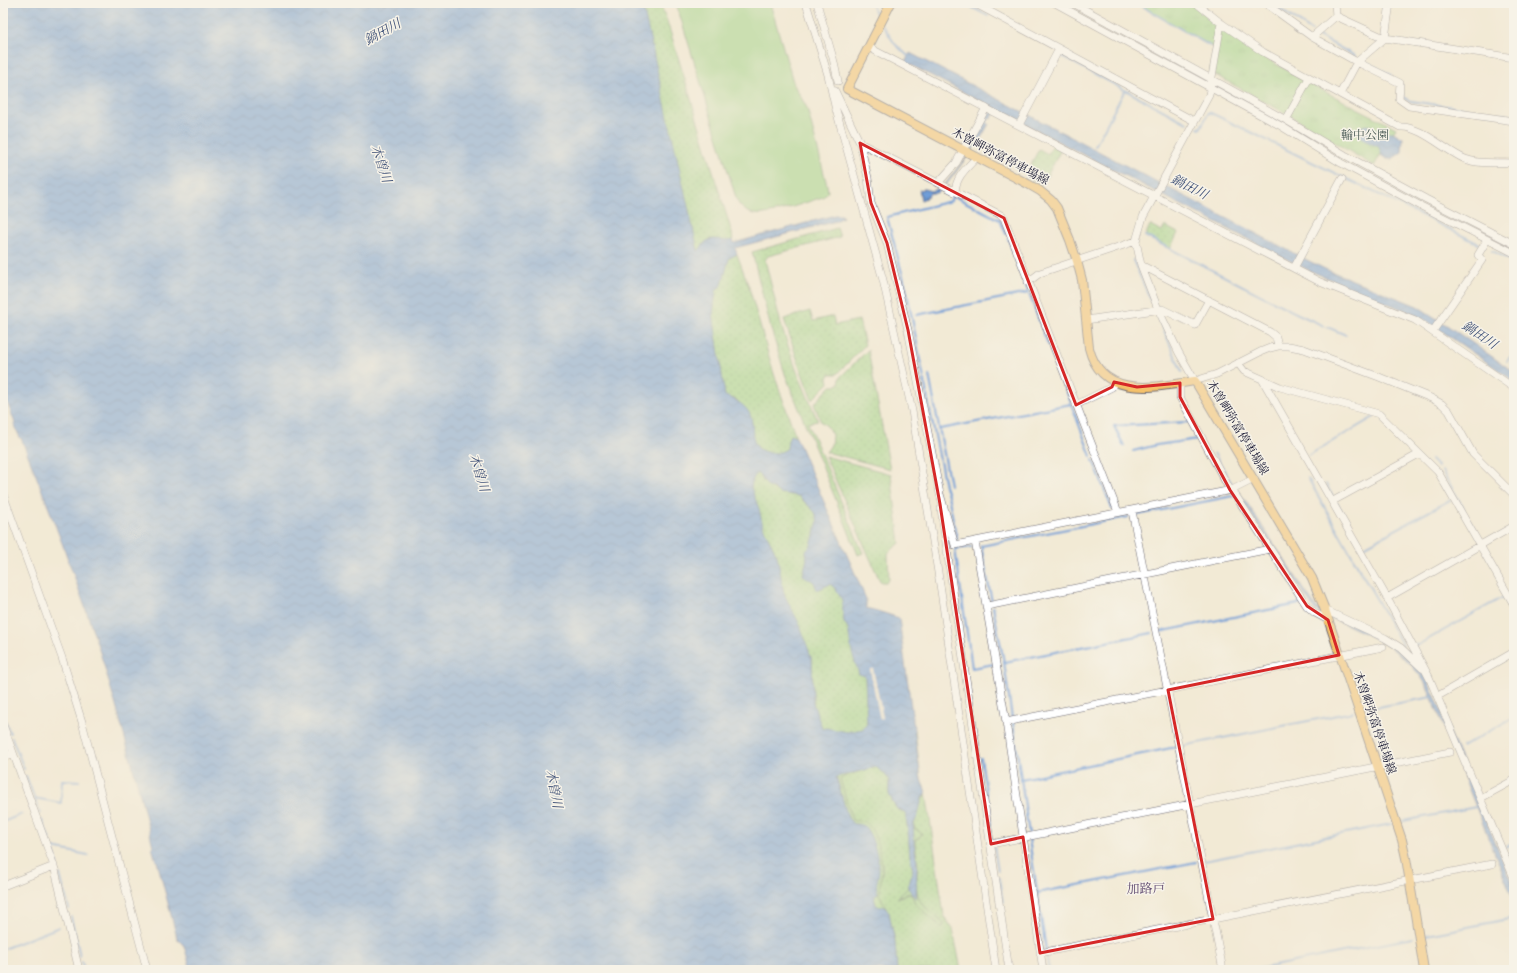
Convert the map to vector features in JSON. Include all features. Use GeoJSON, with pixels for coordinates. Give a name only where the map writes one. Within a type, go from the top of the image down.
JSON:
{"type":"FeatureCollection","features":[{"type":"Feature","properties":{"kind":"main road"},"geometry":{"type":"LineString","coordinates":[[847,89],[873,35],[891,3]]}},
{"type":"Feature","properties":{"kind":"main road","name":"木曽岬弥富停車場線"},"geometry":{"type":"LineString","coordinates":[[847,89],[1040,191],[1051,200],[1062,220],[1077,261],[1082,280],[1091,357],[1102,373],[1114,382],[1137,387],[1152,387],[1195,381],[1312,578],[1326,615],[1338,655],[1402,840],[1424,970]]}},
{"type":"Feature","properties":{"kind":"street"},"geometry":{"type":"LineString","coordinates":[[806,3],[828,74],[883,280],[912,411],[941,591],[996,970]]}},
{"type":"Feature","properties":{"kind":"street"},"geometry":{"type":"LineString","coordinates":[[816,3],[833,58],[838,81]]}},
{"type":"Feature","properties":{"kind":"street"},"geometry":{"type":"LineString","coordinates":[[974,3],[1194,121]]}},
{"type":"Feature","properties":{"kind":"street"},"geometry":{"type":"LineString","coordinates":[[1055,3],[1281,126],[1341,163],[1514,253]]}},
{"type":"Feature","properties":{"kind":"street"},"geometry":{"type":"LineString","coordinates":[[1073,3],[1212,78],[1426,199],[1514,244]]}},
{"type":"Feature","properties":{"kind":"street"},"geometry":{"type":"LineString","coordinates":[[1196,3],[1221,24],[1263,52],[1400,127],[1411,128],[1472,162],[1514,163]]}},
{"type":"Feature","properties":{"kind":"street"},"geometry":{"type":"LineString","coordinates":[[1266,3],[1312,37],[1357,62],[1400,83],[1399,99],[1409,106],[1514,121]]}},
{"type":"Feature","properties":{"kind":"street"},"geometry":{"type":"LineString","coordinates":[[1335,3],[1336,16]]}},
{"type":"Feature","properties":{"kind":"street"},"geometry":{"type":"LineString","coordinates":[[1340,94],[1357,62],[1384,38],[1390,3]]}},
{"type":"Feature","properties":{"kind":"street"},"geometry":{"type":"LineString","coordinates":[[1312,37],[1336,16]]}},
{"type":"Feature","properties":{"kind":"street"},"geometry":{"type":"LineString","coordinates":[[1336,16],[1384,38],[1514,58]]}},
{"type":"Feature","properties":{"kind":"street"},"geometry":{"type":"LineString","coordinates":[[1221,24],[1209,95],[1141,221],[1136,241],[1141,265],[1158,309],[1179,353],[1195,381],[1217,374],[1260,352],[1278,346],[1289,346],[1304,349],[1379,377],[1442,404],[1449,411],[1473,454],[1514,495]]}},
{"type":"Feature","properties":{"kind":"street"},"geometry":{"type":"LineString","coordinates":[[868,47],[998,115],[1019,124],[1154,196],[1295,267],[1320,282],[1415,320],[1434,330],[1514,388]]}},
{"type":"Feature","properties":{"kind":"street"},"geometry":{"type":"LineString","coordinates":[[1019,124],[1059,49]]}},
{"type":"Feature","properties":{"kind":"street"},"geometry":{"type":"LineString","coordinates":[[828,74],[847,89]]}},
{"type":"Feature","properties":{"kind":"street"},"geometry":{"type":"LineString","coordinates":[[828,74],[860,143],[868,178],[871,203],[886,243],[908,330],[940,494],[1009,970]]}},
{"type":"Feature","properties":{"kind":"street"},"geometry":{"type":"LineString","coordinates":[[1286,120],[1309,78]]}},
{"type":"Feature","properties":{"kind":"street"},"geometry":{"type":"LineString","coordinates":[[946,187],[955,183],[958,178],[970,153],[987,109]]}},
{"type":"Feature","properties":{"kind":"street"},"geometry":{"type":"LineString","coordinates":[[860,143],[1001,215],[1004,218],[1118,512]]}},
{"type":"Feature","properties":{"kind":"street"},"geometry":{"type":"LineString","coordinates":[[946,187],[951,170],[970,153]]}},
{"type":"Feature","properties":{"kind":"street"},"geometry":{"type":"LineString","coordinates":[[1295,267],[1342,179]]}},
{"type":"Feature","properties":{"kind":"street"},"geometry":{"type":"LineString","coordinates":[[1434,330],[1482,260],[1478,255],[1487,240]]}},
{"type":"Feature","properties":{"kind":"street"},"geometry":{"type":"LineString","coordinates":[[1028,282],[1040,273],[1136,241]]}},
{"type":"Feature","properties":{"kind":"street"},"geometry":{"type":"LineString","coordinates":[[1141,265],[1270,332],[1276,336],[1278,346]]}},
{"type":"Feature","properties":{"kind":"street"},"geometry":{"type":"LineString","coordinates":[[1086,320],[1162,309],[1195,325],[1209,300]]}},
{"type":"Feature","properties":{"kind":"street"},"geometry":{"type":"LineString","coordinates":[[1238,363],[1244,371],[1280,387],[1379,414],[1438,472],[1514,605]]}},
{"type":"Feature","properties":{"kind":"street"},"geometry":{"type":"LineString","coordinates":[[1262,380],[1387,598],[1429,677],[1514,878]]}},
{"type":"Feature","properties":{"kind":"street"},"geometry":{"type":"LineString","coordinates":[[1076,405],[1112,387],[1114,382]]}},
{"type":"Feature","properties":{"kind":"street"},"geometry":{"type":"LineString","coordinates":[[1180,383],[1180,397],[1231,490],[1307,606],[1315,613],[1326,615],[1393,643],[1409,655],[1429,677]]}},
{"type":"Feature","properties":{"kind":"street"},"geometry":{"type":"LineString","coordinates":[[1332,501],[1419,454]]}},
{"type":"Feature","properties":{"kind":"street"},"geometry":{"type":"LineString","coordinates":[[940,494],[955,544],[1118,512],[1132,511],[1231,490],[1254,479]]}},
{"type":"Feature","properties":{"kind":"street"},"geometry":{"type":"LineString","coordinates":[[3,494],[62,658],[82,722],[147,970]]}},
{"type":"Feature","properties":{"kind":"street"},"geometry":{"type":"LineString","coordinates":[[1132,511],[1222,970]]}},
{"type":"Feature","properties":{"kind":"street"},"geometry":{"type":"LineString","coordinates":[[1387,598],[1514,526]]}},
{"type":"Feature","properties":{"kind":"street"},"geometry":{"type":"LineString","coordinates":[[975,541],[1006,722],[1043,970]]}},
{"type":"Feature","properties":{"kind":"street"},"geometry":{"type":"LineString","coordinates":[[987,606],[1270,549]]}},
{"type":"Feature","properties":{"kind":"street"},"geometry":{"type":"LineString","coordinates":[[1006,722],[1383,647]]}},
{"type":"Feature","properties":{"kind":"street"},"geometry":{"type":"LineString","coordinates":[[1438,696],[1514,652]]}},
{"type":"Feature","properties":{"kind":"street"},"geometry":{"type":"LineString","coordinates":[[3,725],[54,866],[80,970]]}},
{"type":"Feature","properties":{"kind":"street"},"geometry":{"type":"LineString","coordinates":[[991,844],[1450,752]]}},
{"type":"Feature","properties":{"kind":"street"},"geometry":{"type":"LineString","coordinates":[[3,757],[13,753]]}},
{"type":"Feature","properties":{"kind":"street"},"geometry":{"type":"LineString","coordinates":[[1481,798],[1514,780]]}},
{"type":"Feature","properties":{"kind":"street"},"geometry":{"type":"LineString","coordinates":[[1040,953],[1492,864]]}},
{"type":"Feature","properties":{"kind":"street"},"geometry":{"type":"LineString","coordinates":[[3,886],[54,866]]}},
{"type":"Feature","properties":{"kind":"highlighted area"},"geometry":{"type":"Polygon","coordinates":[[[860,143],[1004,218],[1076,405],[1112,387],[1114,382],[1137,387],[1180,383],[1180,397],[1230,490],[1307,606],[1328,620],[1339,655],[1168,690],[1213,919],[1040,953],[1023,837],[991,844],[940,504],[908,330],[887,243],[871,203],[860,143]]]}},
{"type":"Feature","properties":{"kind":"green space"},"geometry":{"type":"Polygon","coordinates":[[[642,3],[660,3],[667,21],[732,233],[733,240],[726,241],[713,239],[707,241],[698,252],[642,3]]]}},
{"type":"Feature","properties":{"kind":"green space"},"geometry":{"type":"Polygon","coordinates":[[[676,3],[770,3],[794,85],[807,108],[827,185],[828,192],[823,197],[788,208],[760,214],[749,212],[740,206],[737,201],[676,3]]]}},
{"type":"Feature","properties":{"kind":"green space","name":"輪中公園"},"geometry":{"type":"Polygon","coordinates":[[[1139,3],[1192,3],[1218,25],[1261,55],[1314,86],[1396,128],[1374,166],[1296,119],[1210,72],[1216,49],[1148,10],[1139,3]]]}},
{"type":"Feature","properties":{"kind":"green space"},"geometry":{"type":"Polygon","coordinates":[[[1053,145],[1061,150],[1042,185],[1025,176],[1039,149],[1048,154],[1053,145]]]}},
{"type":"Feature","properties":{"kind":"green space"},"geometry":{"type":"Polygon","coordinates":[[[1150,225],[1162,231],[1165,226],[1178,233],[1170,249],[1145,236],[1150,225]]]}},
{"type":"Feature","properties":{"kind":"green space"},"geometry":{"type":"Polygon","coordinates":[[[837,228],[840,237],[768,256],[765,260],[782,328],[796,369],[818,421],[808,423],[863,553],[858,555],[785,374],[771,329],[752,252],[837,228]]]}},
{"type":"Feature","properties":{"kind":"green space"},"geometry":{"type":"Polygon","coordinates":[[[737,254],[749,287],[774,374],[796,437],[790,435],[787,449],[776,454],[763,452],[754,444],[752,422],[737,400],[725,396],[713,314],[716,290],[722,285],[729,258],[737,254]]]}},
{"type":"Feature","properties":{"kind":"green space"},"geometry":{"type":"Polygon","coordinates":[[[810,311],[813,321],[833,316],[835,325],[859,320],[865,345],[837,374],[830,374],[828,378],[829,383],[812,400],[784,319],[810,311]]]}},
{"type":"Feature","properties":{"kind":"green space"},"geometry":{"type":"Polygon","coordinates":[[[868,350],[890,469],[826,452],[831,445],[832,435],[827,426],[821,422],[814,404],[831,386],[839,384],[840,377],[868,350]]]}},
{"type":"Feature","properties":{"kind":"green space"},"geometry":{"type":"Polygon","coordinates":[[[825,456],[891,474],[900,543],[888,553],[889,580],[886,582],[881,582],[879,579],[825,456]]]}},
{"type":"Feature","properties":{"kind":"green space"},"geometry":{"type":"Polygon","coordinates":[[[756,473],[760,475],[763,481],[779,493],[798,496],[815,512],[818,521],[811,546],[806,551],[807,559],[803,574],[814,582],[817,590],[830,584],[835,588],[843,600],[844,622],[848,628],[859,674],[865,676],[867,724],[863,729],[847,732],[826,728],[822,729],[813,703],[812,660],[784,594],[777,556],[763,527],[759,509],[751,488],[752,481],[756,473]]]}},
{"type":"Feature","properties":{"kind":"green space"},"geometry":{"type":"Polygon","coordinates":[[[915,729],[921,780],[926,792],[918,810],[914,825],[914,828],[922,834],[915,840],[918,865],[916,885],[918,897],[922,904],[944,924],[942,928],[915,903],[911,893],[897,898],[908,888],[913,870],[905,812],[897,809],[889,794],[889,780],[885,774],[876,767],[850,774],[840,779],[852,820],[865,822],[869,825],[878,845],[882,872],[879,894],[889,913],[895,942],[897,970],[894,970],[853,824],[848,818],[835,771],[915,729]]]}},
{"type":"Feature","properties":{"kind":"green space"},"geometry":{"type":"Polygon","coordinates":[[[876,767],[885,774],[889,780],[889,794],[897,809],[905,812],[908,829],[910,856],[913,870],[908,888],[898,898],[911,893],[915,903],[942,928],[944,924],[922,904],[918,897],[916,885],[917,875],[915,840],[920,837],[920,832],[914,828],[914,825],[918,810],[926,792],[944,916],[953,929],[961,970],[897,970],[896,968],[895,942],[889,913],[878,893],[880,891],[879,885],[882,874],[882,862],[852,820],[840,779],[850,774],[876,767]]]}},
{"type":"Feature","properties":{"kind":"water","name":"木曽川"},"geometry":{"type":"Polygon","coordinates":[[[3,3],[642,3],[698,251],[706,242],[713,239],[726,241],[733,240],[734,243],[835,215],[842,215],[843,217],[836,221],[735,248],[737,254],[729,258],[722,285],[716,290],[713,314],[725,396],[732,398],[748,411],[751,416],[754,440],[756,446],[760,450],[769,453],[779,453],[787,449],[790,435],[796,437],[866,599],[866,608],[899,618],[921,780],[926,792],[922,798],[918,815],[913,825],[917,862],[916,899],[908,888],[913,870],[905,812],[897,809],[889,794],[889,780],[885,774],[876,767],[836,777],[848,818],[853,824],[865,827],[868,830],[875,847],[879,869],[877,883],[878,893],[874,900],[876,905],[880,907],[885,906],[889,913],[895,942],[897,970],[191,970],[184,946],[177,938],[152,847],[153,846],[130,755],[95,636],[65,550],[21,438],[14,424],[15,423],[3,391],[3,3]],[[756,473],[752,481],[751,488],[759,509],[763,527],[777,556],[784,594],[800,625],[812,660],[813,703],[822,729],[826,728],[847,732],[863,729],[867,724],[865,676],[859,674],[852,653],[848,628],[844,622],[842,600],[835,588],[830,584],[817,590],[814,582],[803,575],[807,559],[806,551],[811,546],[818,521],[815,512],[799,496],[779,493],[774,488],[768,487],[760,475],[756,473]]]}},
{"type":"Feature","properties":{"kind":"water"},"geometry":{"type":"Polygon","coordinates":[[[910,53],[1325,269],[1417,306],[1514,372],[1514,381],[1427,321],[1306,269],[997,110],[991,119],[987,117],[992,107],[905,62],[910,53]]]}},
{"type":"Feature","properties":{"kind":"water"},"geometry":{"type":"Polygon","coordinates":[[[984,122],[989,124],[979,141],[944,188],[936,193],[930,193],[926,198],[921,200],[919,190],[924,189],[931,191],[942,188],[974,144],[975,138],[984,122]]]}},
{"type":"Feature","properties":{"kind":"water"},"geometry":{"type":"Polygon","coordinates":[[[1367,125],[1383,132],[1393,132],[1403,138],[1402,152],[1392,159],[1387,159],[1382,156],[1379,147],[1364,140],[1359,134],[1359,130],[1363,126],[1367,125]]]}},
{"type":"Feature","properties":{"kind":"water"},"geometry":{"type":"Polygon","coordinates":[[[1233,485],[1243,497],[1315,606],[1322,612],[1362,629],[1388,643],[1411,660],[1428,681],[1514,888],[1514,901],[1423,679],[1408,662],[1385,644],[1314,609],[1238,495],[1233,485]]]}},
{"type":"Feature","properties":{"kind":"pier"},"geometry":{"type":"Polygon","coordinates":[[[870,669],[873,669],[883,718],[880,719],[870,669]]]}},
{"type":"Feature","properties":{"kind":"waterway","name":"鍋田川"},"geometry":{"type":"LineString","coordinates":[[871,3],[879,20]]}},
{"type":"Feature","properties":{"kind":"waterway"},"geometry":{"type":"LineString","coordinates":[[964,3],[988,16]]}},
{"type":"Feature","properties":{"kind":"waterway"},"geometry":{"type":"LineString","coordinates":[[1139,3],[1148,10],[1210,46]]}},
{"type":"Feature","properties":{"kind":"waterway"},"geometry":{"type":"LineString","coordinates":[[1275,6],[1312,31]]}},
{"type":"Feature","properties":{"kind":"waterway","name":"鍋田川"},"geometry":{"type":"LineString","coordinates":[[883,26],[895,44],[909,57]]}},
{"type":"Feature","properties":{"kind":"waterway"},"geometry":{"type":"LineString","coordinates":[[1317,35],[1355,56]]}},
{"type":"Feature","properties":{"kind":"waterway"},"geometry":{"type":"LineString","coordinates":[[1061,56],[1187,123]]}},
{"type":"Feature","properties":{"kind":"waterway"},"geometry":{"type":"LineString","coordinates":[[1365,62],[1391,75]]}},
{"type":"Feature","properties":{"kind":"waterway"},"geometry":{"type":"LineString","coordinates":[[1095,146],[1125,90]]}},
{"type":"Feature","properties":{"kind":"waterway"},"geometry":{"type":"LineString","coordinates":[[1403,94],[1403,97],[1411,101],[1514,116]]}},
{"type":"Feature","properties":{"kind":"waterway"},"geometry":{"type":"LineString","coordinates":[[1198,128],[1200,129],[1209,112],[1479,244]]}},
{"type":"Feature","properties":{"kind":"waterway"},"geometry":{"type":"LineString","coordinates":[[985,125],[990,115]]}},
{"type":"Feature","properties":{"kind":"waterway"},"geometry":{"type":"LineString","coordinates":[[957,539],[945,486],[906,288],[887,217],[951,201],[952,195],[1000,220],[1006,234]]}},
{"type":"Feature","properties":{"kind":"waterway"},"geometry":{"type":"LineString","coordinates":[[1145,236],[1324,326]]}},
{"type":"Feature","properties":{"kind":"waterway"},"geometry":{"type":"LineString","coordinates":[[1008,238],[1048,345]]}},
{"type":"Feature","properties":{"kind":"waterway"},"geometry":{"type":"LineString","coordinates":[[1492,251],[1514,262]]}},
{"type":"Feature","properties":{"kind":"waterway"},"geometry":{"type":"LineString","coordinates":[[1133,260],[1151,301]]}},
{"type":"Feature","properties":{"kind":"waterway"},"geometry":{"type":"LineString","coordinates":[[916,315],[1028,293]]}},
{"type":"Feature","properties":{"kind":"waterway"},"geometry":{"type":"LineString","coordinates":[[1159,319],[1182,372]]}},
{"type":"Feature","properties":{"kind":"waterway"},"geometry":{"type":"LineString","coordinates":[[1327,327],[1346,335]]}},
{"type":"Feature","properties":{"kind":"waterway"},"geometry":{"type":"LineString","coordinates":[[1050,349],[1091,456]]}},
{"type":"Feature","properties":{"kind":"waterway"},"geometry":{"type":"LineString","coordinates":[[1507,361],[1514,352]]}},
{"type":"Feature","properties":{"kind":"waterway"},"geometry":{"type":"LineString","coordinates":[[929,375],[950,485]]}},
{"type":"Feature","properties":{"kind":"waterway"},"geometry":{"type":"LineString","coordinates":[[940,429],[1071,404]]}},
{"type":"Feature","properties":{"kind":"waterway"},"geometry":{"type":"LineString","coordinates":[[1309,455],[1374,417]]}},
{"type":"Feature","properties":{"kind":"waterway"},"geometry":{"type":"LineString","coordinates":[[1124,446],[1114,426],[1189,422]]}},
{"type":"Feature","properties":{"kind":"waterway"},"geometry":{"type":"LineString","coordinates":[[1133,451],[1157,445],[1198,439]]}},
{"type":"Feature","properties":{"kind":"waterway"},"geometry":{"type":"LineString","coordinates":[[1214,453],[1234,487]]}},
{"type":"Feature","properties":{"kind":"waterway"},"geometry":{"type":"LineString","coordinates":[[1093,460],[1112,509]]}},
{"type":"Feature","properties":{"kind":"waterway"},"geometry":{"type":"LineString","coordinates":[[1431,460],[1438,467]]}},
{"type":"Feature","properties":{"kind":"waterway"},"geometry":{"type":"LineString","coordinates":[[1442,471],[1464,509]]}},
{"type":"Feature","properties":{"kind":"waterway"},"geometry":{"type":"LineString","coordinates":[[1308,478],[1403,646]]}},
{"type":"Feature","properties":{"kind":"waterway"},"geometry":{"type":"LineString","coordinates":[[1326,484],[1333,497]]}},
{"type":"Feature","properties":{"kind":"waterway"},"geometry":{"type":"LineString","coordinates":[[1137,515],[1233,496]]}},
{"type":"Feature","properties":{"kind":"waterway"},"geometry":{"type":"LineString","coordinates":[[1362,548],[1450,500]]}},
{"type":"Feature","properties":{"kind":"waterway"},"geometry":{"type":"LineString","coordinates":[[1337,503],[1352,530]]}},
{"type":"Feature","properties":{"kind":"waterway"},"geometry":{"type":"LineString","coordinates":[[1467,516],[1481,540]]}},
{"type":"Feature","properties":{"kind":"waterway"},"geometry":{"type":"LineString","coordinates":[[992,602],[981,546],[1128,517]]}},
{"type":"Feature","properties":{"kind":"waterway"},"geometry":{"type":"LineString","coordinates":[[971,547],[955,549],[972,668],[994,664]]}},
{"type":"Feature","properties":{"kind":"waterway"},"geometry":{"type":"LineString","coordinates":[[1415,644],[1416,646],[1505,596]]}},
{"type":"Feature","properties":{"kind":"waterway"},"geometry":{"type":"LineString","coordinates":[[1159,632],[1303,603]]}},
{"type":"Feature","properties":{"kind":"waterway"},"geometry":{"type":"LineString","coordinates":[[993,607],[1004,662],[1012,718]]}},
{"type":"Feature","properties":{"kind":"waterway"},"geometry":{"type":"LineString","coordinates":[[1005,662],[1152,633]]}},
{"type":"Feature","properties":{"kind":"waterway"},"geometry":{"type":"LineString","coordinates":[[1362,710],[1432,697]]}},
{"type":"Feature","properties":{"kind":"waterway"},"geometry":{"type":"LineString","coordinates":[[1183,746],[1353,712]]}},
{"type":"Feature","properties":{"kind":"waterway"},"geometry":{"type":"LineString","coordinates":[[3,715],[10,733]]}},
{"type":"Feature","properties":{"kind":"waterway"},"geometry":{"type":"LineString","coordinates":[[1462,747],[1514,717]]}},
{"type":"Feature","properties":{"kind":"waterway"},"geometry":{"type":"LineString","coordinates":[[1013,723],[1029,834]]}},
{"type":"Feature","properties":{"kind":"waterway"},"geometry":{"type":"LineString","coordinates":[[12,738],[24,769]]}},
{"type":"Feature","properties":{"kind":"waterway"},"geometry":{"type":"LineString","coordinates":[[1021,779],[1176,747]]}},
{"type":"Feature","properties":{"kind":"waterway"},"geometry":{"type":"LineString","coordinates":[[981,758],[991,824]]}},
{"type":"Feature","properties":{"kind":"waterway"},"geometry":{"type":"LineString","coordinates":[[26,776],[40,813]]}},
{"type":"Feature","properties":{"kind":"waterway"},"geometry":{"type":"LineString","coordinates":[[34,798],[61,803],[62,780],[79,781]]}},
{"type":"Feature","properties":{"kind":"waterway"},"geometry":{"type":"LineString","coordinates":[[1403,821],[1476,807]]}},
{"type":"Feature","properties":{"kind":"waterway"},"geometry":{"type":"LineString","coordinates":[[3,822],[22,814]]}},
{"type":"Feature","properties":{"kind":"waterway"},"geometry":{"type":"LineString","coordinates":[[42,820],[50,840]]}},
{"type":"Feature","properties":{"kind":"waterway"},"geometry":{"type":"LineString","coordinates":[[1204,861],[1391,824]]}},
{"type":"Feature","properties":{"kind":"waterway"},"geometry":{"type":"LineString","coordinates":[[1029,839],[1046,950]]}},
{"type":"Feature","properties":{"kind":"waterway"},"geometry":{"type":"LineString","coordinates":[[1506,847],[1514,843]]}},
{"type":"Feature","properties":{"kind":"waterway"},"geometry":{"type":"LineString","coordinates":[[994,846],[998,871]]}},
{"type":"Feature","properties":{"kind":"waterway"},"geometry":{"type":"LineString","coordinates":[[53,848],[88,855]]}},
{"type":"Feature","properties":{"kind":"waterway"},"geometry":{"type":"LineString","coordinates":[[53,849],[58,865]]}},
{"type":"Feature","properties":{"kind":"waterway"},"geometry":{"type":"LineString","coordinates":[[1037,893],[1196,862]]}},
{"type":"Feature","properties":{"kind":"waterway"},"geometry":{"type":"LineString","coordinates":[[60,875],[69,909]]}},
{"type":"Feature","properties":{"kind":"waterway"},"geometry":{"type":"LineString","coordinates":[[999,878],[1003,902]]}},
{"type":"Feature","properties":{"kind":"waterway"},"geometry":{"type":"LineString","coordinates":[[71,917],[80,956]]}},
{"type":"Feature","properties":{"kind":"waterway"},"geometry":{"type":"LineString","coordinates":[[1422,936],[1514,918]]}},
{"type":"Feature","properties":{"kind":"waterway"},"geometry":{"type":"LineString","coordinates":[[3,949],[59,927]]}},
{"type":"Feature","properties":{"kind":"waterway"},"geometry":{"type":"LineString","coordinates":[[1254,970],[1412,938]]}},
{"type":"Feature","properties":{"kind":"waterway"},"geometry":{"type":"LineString","coordinates":[[1046,954],[1049,970]]}},
{"type":"Feature","properties":{"kind":"waterway"},"geometry":{"type":"LineString","coordinates":[[82,962],[84,970]]}},
{"type":"Feature","properties":{"kind":"district","name":"加路戸"},"geometry":{"type":"Point","coordinates":[1146,890]}}]}
